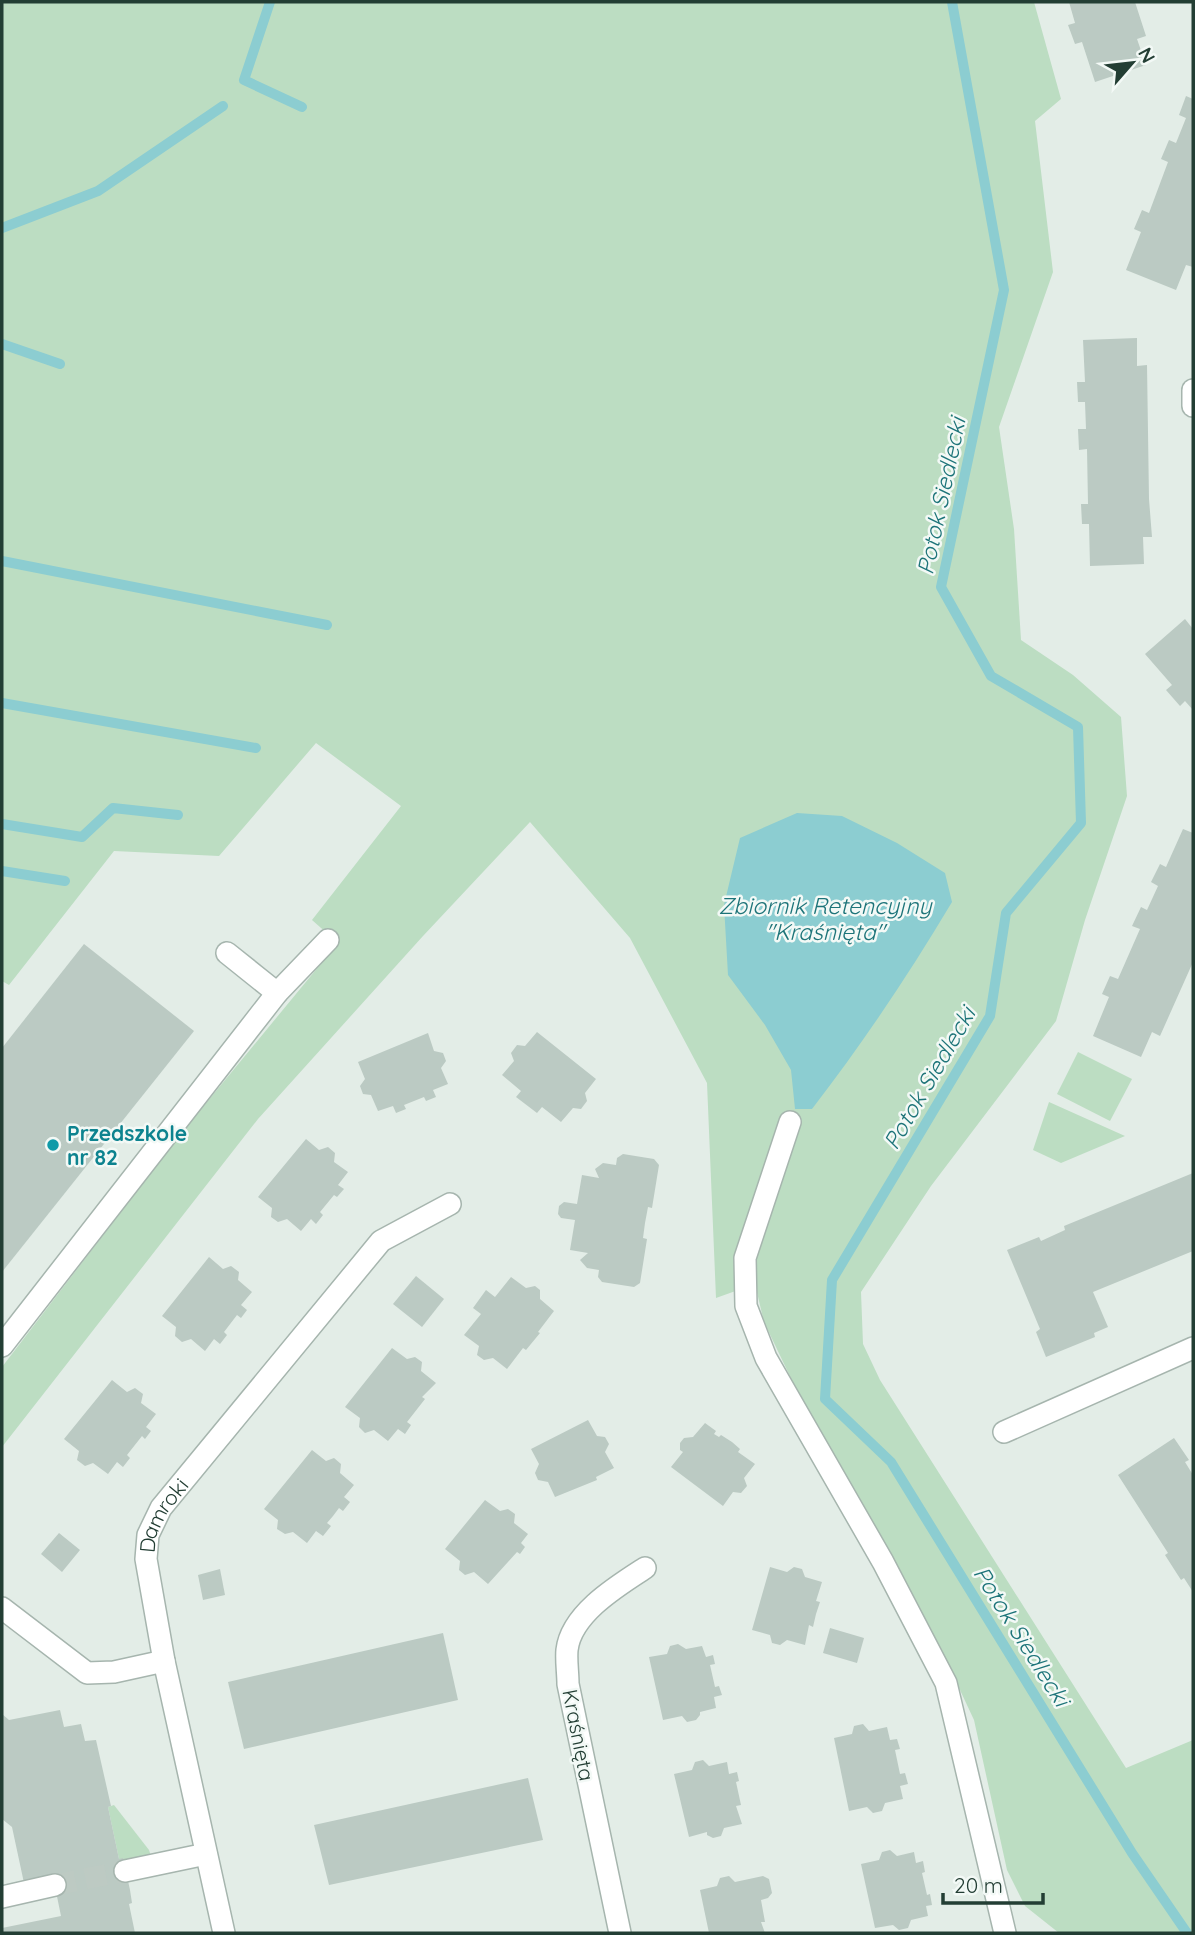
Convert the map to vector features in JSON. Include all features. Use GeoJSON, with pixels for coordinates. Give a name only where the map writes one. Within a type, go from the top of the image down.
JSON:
{"type":"FeatureCollection","features":[{"type":"Feature","properties":{"kind":"street"},"geometry":{"type":"LineString","coordinates":[[1193,390],[1193,406]]}},
{"type":"Feature","properties":{"kind":"street"},"geometry":{"type":"LineString","coordinates":[[2,1346],[277,993],[328,940]]}},
{"type":"Feature","properties":{"kind":"street"},"geometry":{"type":"LineString","coordinates":[[227,953],[277,993]]}},
{"type":"Feature","properties":{"kind":"street"},"geometry":{"type":"LineString","coordinates":[[790,1122],[745,1258],[746,1306],[766,1358],[883,1562],[946,1684],[1005,1933]]}},
{"type":"Feature","properties":{"kind":"street","name":"Damroki"},"geometry":{"type":"LineString","coordinates":[[223,1933],[164,1661],[146,1559],[148,1535],[161,1508],[381,1241],[450,1204]]}},
{"type":"Feature","properties":{"kind":"street"},"geometry":{"type":"LineString","coordinates":[[1004,1432],[1193,1348]]}},
{"type":"Feature","properties":{"kind":"street","name":"Kraśnięta"},"geometry":{"type":"LineString","coordinates":[[620,1933],[568,1684],[567,1648],[580,1620],[603,1596],[645,1568]]}},
{"type":"Feature","properties":{"kind":"street"},"geometry":{"type":"LineString","coordinates":[[2,1608],[88,1673],[114,1672],[164,1661]]}},
{"type":"Feature","properties":{"kind":"street"},"geometry":{"type":"LineString","coordinates":[[125,1871],[206,1854]]}},
{"type":"Feature","properties":{"kind":"street"},"geometry":{"type":"LineString","coordinates":[[2,1897],[55,1885]]}},
{"type":"Feature","properties":{"kind":"green space"},"geometry":{"type":"Polygon","coordinates":[[[2,2],[1034,2],[1061,99],[1035,121],[1053,272],[999,427],[1014,529],[1021,640],[1073,675],[1121,717],[1127,796],[1085,920],[1056,1021],[931,1186],[861,1292],[863,1344],[880,1380],[1126,1768],[1193,1740],[1193,1933],[1059,1933],[1025,1906],[1007,1870],[974,1720],[809,1416],[764,1322],[755,1284],[716,1298],[707,1083],[630,938],[530,822],[258,1119],[2,1447],[2,1367],[183,1131],[338,943],[312,920],[401,806],[316,743],[219,856],[114,851],[9,985],[2,981],[2,2]]]}},
{"type":"Feature","properties":{"kind":"green space"},"geometry":{"type":"Polygon","coordinates":[[[1078,1052],[1132,1079],[1110,1121],[1057,1094],[1078,1052]]]}},
{"type":"Feature","properties":{"kind":"green space"},"geometry":{"type":"Polygon","coordinates":[[[1049,1102],[1125,1136],[1061,1163],[1033,1150],[1049,1102]]]}},
{"type":"Feature","properties":{"kind":"green space"},"geometry":{"type":"Polygon","coordinates":[[[114,1805],[151,1856],[124,1863],[119,1859],[108,1807],[114,1805]]]}},
{"type":"Feature","properties":{"kind":"water","name":"Zbiornik Retencyjny \"Kraśnięta\""},"geometry":{"type":"Polygon","coordinates":[[[797,813],[842,816],[897,843],[945,873],[952,902],[885,1008],[812,1109],[795,1109],[791,1070],[765,1025],[728,975],[724,905],[740,838],[797,813]]]}},
{"type":"Feature","properties":{"kind":"building"},"geometry":{"type":"Polygon","coordinates":[[[1069,2],[1135,2],[1146,36],[1137,39],[1146,65],[1095,82],[1082,42],[1075,44],[1068,25],[1075,23],[1069,2]]]}},
{"type":"Feature","properties":{"kind":"building"},"geometry":{"type":"Polygon","coordinates":[[[1186,96],[1193,99],[1193,267],[1186,265],[1176,290],[1126,270],[1141,232],[1134,229],[1142,210],[1149,213],[1168,162],[1161,159],[1169,140],[1176,143],[1186,118],[1179,115],[1186,96]]]}},
{"type":"Feature","properties":{"kind":"building"},"geometry":{"type":"Polygon","coordinates":[[[1137,338],[1137,366],[1147,365],[1152,537],[1143,537],[1144,564],[1090,566],[1089,524],[1082,524],[1081,504],[1088,504],[1087,449],[1079,450],[1078,429],[1086,429],[1085,402],[1078,402],[1077,382],[1085,382],[1083,340],[1137,338]]]}},
{"type":"Feature","properties":{"kind":"building"},"geometry":{"type":"Polygon","coordinates":[[[1185,619],[1193,629],[1193,710],[1185,701],[1180,706],[1166,690],[1172,685],[1145,654],[1185,619]]]}},
{"type":"Feature","properties":{"kind":"building"},"geometry":{"type":"Polygon","coordinates":[[[1183,829],[1193,833],[1193,962],[1160,1036],[1152,1032],[1141,1057],[1093,1036],[1109,997],[1102,994],[1110,976],[1118,979],[1140,929],[1132,926],[1141,907],[1147,910],[1158,886],[1151,882],[1160,864],[1166,867],[1183,829]]]}},
{"type":"Feature","properties":{"kind":"building","name":"Przedszkole nr 82"},"geometry":{"type":"Polygon","coordinates":[[[84,944],[194,1031],[2,1272],[2,1048],[84,944]]]}},
{"type":"Feature","properties":{"kind":"building"},"geometry":{"type":"Polygon","coordinates":[[[537,1032],[596,1079],[585,1093],[587,1101],[581,1109],[573,1108],[561,1122],[542,1107],[537,1113],[516,1097],[521,1091],[502,1075],[514,1061],[511,1053],[517,1045],[525,1046],[537,1032]]]}},
{"type":"Feature","properties":{"kind":"building"},"geometry":{"type":"Polygon","coordinates":[[[428,1033],[434,1051],[443,1053],[446,1061],[441,1068],[448,1084],[433,1090],[436,1097],[426,1101],[424,1097],[404,1105],[406,1109],[396,1113],[393,1106],[378,1111],[371,1095],[363,1094],[360,1086],[365,1079],[358,1062],[428,1033]]]}},
{"type":"Feature","properties":{"kind":"building"},"geometry":{"type":"Polygon","coordinates":[[[306,1139],[319,1150],[328,1147],[335,1153],[334,1162],[348,1172],[338,1185],[344,1189],[337,1197],[334,1195],[320,1212],[323,1215],[316,1224],[311,1219],[301,1231],[287,1219],[278,1222],[271,1217],[272,1208],[258,1197],[306,1139]]]}},
{"type":"Feature","properties":{"kind":"building"},"geometry":{"type":"Polygon","coordinates":[[[623,1154],[654,1159],[659,1165],[652,1208],[648,1207],[645,1223],[643,1238],[647,1239],[640,1283],[634,1287],[602,1282],[598,1277],[599,1270],[587,1268],[580,1260],[588,1253],[570,1250],[575,1220],[561,1218],[558,1214],[559,1206],[564,1202],[577,1204],[582,1175],[599,1178],[595,1169],[603,1163],[616,1165],[617,1158],[623,1154]]]}},
{"type":"Feature","properties":{"kind":"building"},"geometry":{"type":"Polygon","coordinates":[[[1193,1173],[1193,1251],[1093,1292],[1108,1327],[1094,1333],[1095,1337],[1046,1357],[1036,1332],[1040,1329],[1007,1250],[1039,1237],[1041,1241],[1065,1230],[1064,1226],[1193,1173]]]}},
{"type":"Feature","properties":{"kind":"building"},"geometry":{"type":"Polygon","coordinates":[[[209,1257],[223,1269],[231,1266],[239,1272],[238,1280],[252,1292],[241,1305],[247,1310],[241,1318],[237,1315],[224,1332],[227,1335],[220,1344],[214,1339],[205,1351],[191,1339],[182,1342],[175,1336],[176,1327],[162,1316],[209,1257]]]}},
{"type":"Feature","properties":{"kind":"building"},"geometry":{"type":"Polygon","coordinates":[[[416,1276],[444,1299],[422,1327],[393,1304],[416,1276]]]}},
{"type":"Feature","properties":{"kind":"building"},"geometry":{"type":"Polygon","coordinates":[[[511,1277],[526,1288],[535,1286],[540,1290],[540,1299],[554,1311],[538,1332],[540,1333],[526,1350],[523,1348],[507,1369],[493,1358],[484,1360],[477,1355],[479,1346],[464,1335],[481,1314],[473,1308],[486,1290],[495,1297],[511,1277]]]}},
{"type":"Feature","properties":{"kind":"building"},"geometry":{"type":"Polygon","coordinates":[[[392,1348],[407,1359],[415,1357],[422,1362],[421,1371],[436,1383],[422,1397],[425,1399],[407,1422],[411,1425],[405,1434],[398,1429],[388,1441],[374,1430],[365,1433],[359,1427],[360,1418],[345,1407],[392,1348]]]}},
{"type":"Feature","properties":{"kind":"building"},"geometry":{"type":"Polygon","coordinates":[[[112,1380],[127,1392],[135,1388],[143,1394],[141,1403],[156,1414],[146,1427],[151,1431],[145,1439],[142,1436],[127,1455],[130,1458],[123,1467],[117,1462],[108,1474],[93,1463],[85,1466],[77,1460],[79,1451],[64,1439],[112,1380]]]}},
{"type":"Feature","properties":{"kind":"building"},"geometry":{"type":"Polygon","coordinates":[[[588,1420],[597,1436],[605,1437],[609,1444],[605,1452],[614,1468],[596,1477],[597,1480],[555,1497],[548,1482],[538,1480],[535,1473],[539,1464],[531,1449],[588,1420]]]}},
{"type":"Feature","properties":{"kind":"building"},"geometry":{"type":"Polygon","coordinates":[[[705,1423],[716,1431],[714,1434],[732,1442],[740,1449],[738,1452],[755,1464],[744,1478],[747,1486],[741,1493],[733,1492],[723,1506],[671,1467],[683,1452],[680,1450],[680,1443],[684,1438],[693,1437],[705,1423]]]}},
{"type":"Feature","properties":{"kind":"building"},"geometry":{"type":"Polygon","coordinates":[[[1174,1438],[1189,1460],[1185,1462],[1193,1475],[1193,1592],[1184,1578],[1181,1580],[1165,1555],[1168,1553],[1118,1475],[1174,1438]]]}},
{"type":"Feature","properties":{"kind":"building"},"geometry":{"type":"Polygon","coordinates":[[[312,1450],[326,1461],[334,1458],[341,1464],[340,1473],[354,1485],[344,1497],[350,1502],[343,1511],[339,1508],[327,1523],[331,1526],[323,1536],[316,1531],[307,1543],[293,1532],[285,1534],[277,1529],[278,1520],[264,1509],[312,1450]]]}},
{"type":"Feature","properties":{"kind":"building"},"geometry":{"type":"Polygon","coordinates":[[[485,1500],[500,1511],[508,1509],[515,1514],[514,1523],[528,1534],[521,1543],[525,1547],[520,1554],[517,1552],[488,1584],[474,1572],[465,1575],[459,1570],[460,1561],[445,1549],[485,1500]]]}},
{"type":"Feature","properties":{"kind":"building"},"geometry":{"type":"Polygon","coordinates":[[[59,1533],[80,1550],[62,1572],[41,1554],[59,1533]]]}},
{"type":"Feature","properties":{"kind":"building"},"geometry":{"type":"Polygon","coordinates":[[[770,1567],[787,1572],[794,1567],[802,1569],[805,1577],[822,1582],[816,1601],[820,1602],[813,1627],[809,1625],[805,1645],[787,1640],[780,1645],[772,1643],[770,1635],[752,1630],[770,1567]]]}},
{"type":"Feature","properties":{"kind":"building"},"geometry":{"type":"Polygon","coordinates":[[[220,1569],[225,1595],[203,1600],[198,1575],[220,1569]]]}},
{"type":"Feature","properties":{"kind":"building"},"geometry":{"type":"Polygon","coordinates":[[[830,1628],[864,1638],[857,1663],[823,1653],[830,1628]]]}},
{"type":"Feature","properties":{"kind":"building"},"geometry":{"type":"Polygon","coordinates":[[[443,1633],[458,1700],[244,1749],[228,1682],[443,1633]]]}},
{"type":"Feature","properties":{"kind":"building"},"geometry":{"type":"Polygon","coordinates":[[[678,1644],[686,1649],[702,1646],[706,1657],[713,1655],[715,1664],[710,1665],[715,1687],[719,1686],[722,1695],[714,1697],[716,1708],[700,1712],[696,1720],[687,1722],[682,1716],[663,1720],[649,1657],[667,1654],[670,1646],[678,1644]]]}},
{"type":"Feature","properties":{"kind":"building"},"geometry":{"type":"Polygon","coordinates":[[[60,1710],[64,1727],[81,1724],[85,1741],[96,1740],[111,1806],[108,1807],[119,1859],[123,1858],[130,1890],[132,1903],[129,1904],[135,1933],[2,1933],[2,1928],[61,1916],[53,1877],[24,1883],[12,1827],[2,1819],[2,1714],[9,1720],[60,1710]]]}},
{"type":"Feature","properties":{"kind":"building"},"geometry":{"type":"Polygon","coordinates":[[[863,1724],[869,1731],[887,1727],[890,1740],[897,1739],[900,1749],[895,1750],[900,1774],[905,1773],[908,1784],[900,1786],[903,1799],[885,1803],[882,1811],[873,1813],[867,1807],[849,1811],[834,1738],[852,1734],[854,1726],[863,1724]]]}},
{"type":"Feature","properties":{"kind":"building"},"geometry":{"type":"Polygon","coordinates":[[[703,1760],[709,1766],[727,1762],[729,1774],[737,1772],[739,1781],[736,1782],[741,1805],[736,1806],[742,1824],[724,1828],[721,1836],[713,1838],[707,1835],[707,1832],[689,1837],[674,1774],[692,1770],[695,1762],[703,1760]]]}},
{"type":"Feature","properties":{"kind":"building"},"geometry":{"type":"Polygon","coordinates":[[[528,1778],[543,1840],[329,1885],[314,1825],[528,1778]]]}},
{"type":"Feature","properties":{"kind":"building"},"geometry":{"type":"Polygon","coordinates":[[[890,1850],[897,1856],[914,1852],[916,1863],[923,1861],[925,1872],[922,1873],[932,1905],[926,1906],[928,1916],[911,1920],[908,1928],[899,1930],[893,1925],[875,1928],[861,1864],[879,1860],[882,1852],[890,1850]]]}},
{"type":"Feature","properties":{"kind":"building"},"geometry":{"type":"Polygon","coordinates":[[[729,1876],[735,1882],[763,1876],[769,1879],[772,1893],[761,1900],[765,1922],[761,1922],[765,1933],[709,1933],[700,1890],[717,1886],[720,1878],[729,1876]]]}},
{"type":"Feature","properties":{"kind":"waterway"},"geometry":{"type":"LineString","coordinates":[[270,2],[244,80],[302,107]]}},
{"type":"Feature","properties":{"kind":"waterway","name":"Potok Siedlecki"},"geometry":{"type":"LineString","coordinates":[[952,2],[1004,290],[941,587],[991,676],[1078,727],[1081,823],[1006,913],[990,1016],[832,1280],[825,1399],[891,1462],[1132,1853],[1187,1933]]}},
{"type":"Feature","properties":{"kind":"waterway"},"geometry":{"type":"LineString","coordinates":[[2,228],[98,191],[223,106]]}},
{"type":"Feature","properties":{"kind":"waterway"},"geometry":{"type":"LineString","coordinates":[[2,344],[60,364]]}},
{"type":"Feature","properties":{"kind":"waterway"},"geometry":{"type":"LineString","coordinates":[[2,561],[327,625]]}},
{"type":"Feature","properties":{"kind":"waterway"},"geometry":{"type":"LineString","coordinates":[[2,703],[256,748]]}},
{"type":"Feature","properties":{"kind":"waterway"},"geometry":{"type":"LineString","coordinates":[[2,824],[82,837],[113,808],[178,815]]}},
{"type":"Feature","properties":{"kind":"waterway"},"geometry":{"type":"LineString","coordinates":[[2,871],[65,881]]}},
{"type":"Feature","properties":{"kind":"tunnel"},"geometry":{"type":"LineString","coordinates":[[55,1885],[125,1871]]}},
{"type":"Feature","properties":{"kind":"place","name":"Przedszkole nr 82"},"geometry":{"type":"Point","coordinates":[53,1145]}}]}
